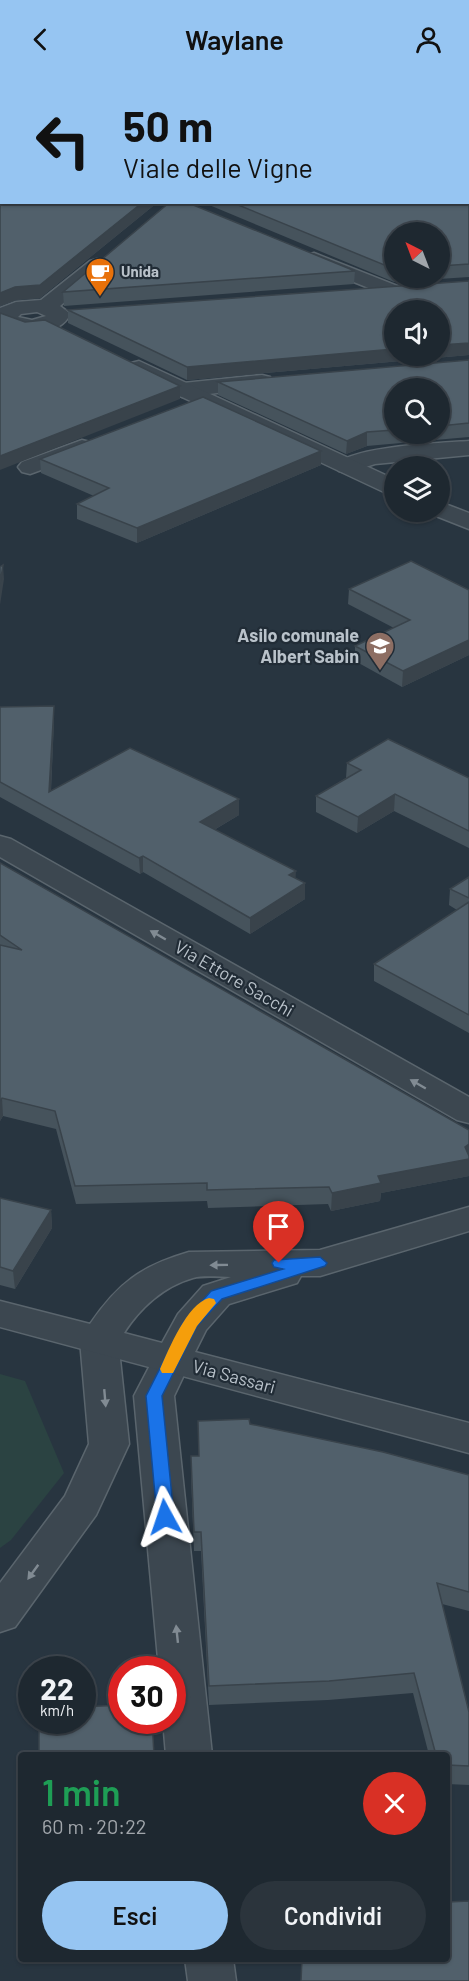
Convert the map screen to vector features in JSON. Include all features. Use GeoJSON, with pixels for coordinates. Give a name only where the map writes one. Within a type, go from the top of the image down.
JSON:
{"type":"FeatureCollection","features":[{"type":"Feature","properties":{"kind":"street"},"geometry":{"type":"LineString","coordinates":[[0,343],[7,318],[23,307],[59,318],[116,250]]}},
{"type":"Feature","properties":{"kind":"street"},"geometry":{"type":"LineString","coordinates":[[296,251],[393,291]]}},
{"type":"Feature","properties":{"kind":"street"},"geometry":{"type":"LineString","coordinates":[[346,294],[415,289]]}},
{"type":"Feature","properties":{"kind":"street"},"geometry":{"type":"LineString","coordinates":[[124,360],[204,400],[384,483]]}},
{"type":"Feature","properties":{"kind":"street"},"geometry":{"type":"LineString","coordinates":[[183,390],[278,381]]}},
{"type":"Feature","properties":{"kind":"street"},"geometry":{"type":"LineString","coordinates":[[172,413],[204,400]]}},
{"type":"Feature","properties":{"kind":"street"},"geometry":{"type":"LineString","coordinates":[[30,467],[106,438]]}},
{"type":"Feature","properties":{"kind":"street"},"geometry":{"type":"LineString","coordinates":[[347,466],[370,457],[469,448]]}},
{"type":"Feature","properties":{"kind":"street"},"geometry":{"type":"LineString","coordinates":[[450,513],[469,522]]}},
{"type":"Feature","properties":{"kind":"street","name":"Via Ettore Sacchi"},"geometry":{"type":"LineString","coordinates":[[0,845],[469,1112]]}},
{"type":"Feature","properties":{"kind":"street"},"geometry":{"type":"LineString","coordinates":[[189,1752],[154,1396],[191,1323],[216,1295],[464,1218]]}},
{"type":"Feature","properties":{"kind":"street"},"geometry":{"type":"LineString","coordinates":[[0,1615],[82,1504],[109,1444],[99,1340],[118,1312],[145,1285],[189,1265],[320,1263]]}},
{"type":"Feature","properties":{"kind":"street","name":"Via Sassari"},"geometry":{"type":"LineString","coordinates":[[0,1314],[469,1438]]}},
{"type":"Feature","properties":{"kind":"street"},"geometry":{"type":"LineString","coordinates":[[209,1962],[212,1981]]}},
{"type":"Feature","properties":{"kind":"green space"},"geometry":{"type":"Polygon","coordinates":[[[0,1374],[25,1381],[64,1473],[11,1540],[0,1548],[0,1374]]]}},
{"type":"Feature","properties":{"kind":"building"},"geometry":{"type":"Polygon","coordinates":[[[0,204],[141,204],[40,285],[15,287],[0,293],[0,204]]]}},
{"type":"Feature","properties":{"kind":"building"},"geometry":{"type":"Polygon","coordinates":[[[168,204],[191,204],[355,271],[63,292],[168,204]]]}},
{"type":"Feature","properties":{"kind":"building"},"geometry":{"type":"Polygon","coordinates":[[[236,204],[469,204],[469,264],[450,265],[450,222],[384,222],[384,265],[236,204]]]}},
{"type":"Feature","properties":{"kind":"building"},"geometry":{"type":"Polygon","coordinates":[[[469,281],[469,343],[450,344],[450,300],[384,300],[384,350],[187,367],[68,310],[384,287],[450,288],[450,282],[469,281]]]}},
{"type":"Feature","properties":{"kind":"building"},"geometry":{"type":"Polygon","coordinates":[[[0,313],[25,322],[45,320],[180,386],[0,456],[0,313]]]}},
{"type":"Feature","properties":{"kind":"building"},"geometry":{"type":"Polygon","coordinates":[[[469,360],[469,423],[450,425],[450,378],[384,378],[384,431],[367,432],[347,441],[218,382],[401,366],[450,366],[450,362],[469,360]]]}},
{"type":"Feature","properties":{"kind":"building"},"geometry":{"type":"Polygon","coordinates":[[[203,397],[321,451],[137,528],[77,504],[109,488],[40,459],[203,397]]]}},
{"type":"Feature","properties":{"kind":"building"},"geometry":{"type":"Polygon","coordinates":[[[411,561],[469,590],[469,640],[403,671],[355,646],[410,620],[349,589],[411,561]]]}},
{"type":"Feature","properties":{"kind":"building"},"geometry":{"type":"Polygon","coordinates":[[[3,565],[0,584],[0,567],[3,565]]]}},
{"type":"Feature","properties":{"kind":"building"},"geometry":{"type":"Polygon","coordinates":[[[54,706],[49,792],[130,748],[239,799],[200,822],[296,871],[289,875],[305,883],[250,918],[143,856],[139,858],[0,782],[0,707],[54,706]]]}},
{"type":"Feature","properties":{"kind":"building"},"geometry":{"type":"Polygon","coordinates":[[[388,739],[469,778],[469,831],[395,794],[358,817],[316,796],[361,770],[347,763],[388,739]]]}},
{"type":"Feature","properties":{"kind":"building"},"geometry":{"type":"Polygon","coordinates":[[[0,863],[469,1130],[469,1144],[465,1147],[469,1159],[378,1176],[381,1183],[332,1193],[329,1187],[207,1190],[207,1183],[75,1186],[55,1111],[2,1098],[0,1101],[0,945],[22,950],[0,935],[0,863]]]}},
{"type":"Feature","properties":{"kind":"building"},"geometry":{"type":"Polygon","coordinates":[[[469,877],[469,898],[450,889],[469,877]]]}},
{"type":"Feature","properties":{"kind":"building"},"geometry":{"type":"Polygon","coordinates":[[[469,902],[469,1015],[374,964],[469,902]]]}},
{"type":"Feature","properties":{"kind":"building"},"geometry":{"type":"Polygon","coordinates":[[[0,1198],[51,1210],[13,1271],[0,1267],[0,1198]]]}},
{"type":"Feature","properties":{"kind":"building"},"geometry":{"type":"Polygon","coordinates":[[[249,1419],[250,1424],[383,1452],[469,1475],[469,1592],[437,1583],[469,1712],[469,1766],[450,1765],[450,1752],[435,1752],[414,1673],[329,1681],[209,1686],[201,1532],[194,1532],[191,1456],[199,1456],[198,1421],[249,1419]]]}},
{"type":"Feature","properties":{"kind":"building"},"geometry":{"type":"Polygon","coordinates":[[[96,1706],[108,1706],[108,1734],[153,1734],[154,1752],[39,1752],[39,1734],[96,1734],[96,1706]]]}},
{"type":"Feature","properties":{"kind":"building"},"geometry":{"type":"Polygon","coordinates":[[[469,1901],[469,1981],[301,1981],[302,1962],[450,1962],[450,1902],[469,1901]]]}},
{"type":"Feature","properties":{"kind":"slow traffic"},"geometry":{"type":"LineString","coordinates":[[168,1369],[191,1323],[209,1303]]}},
{"type":"Feature","properties":{"kind":"place","name":"Unida"},"geometry":{"type":"Point","coordinates":[100,298]}},
{"type":"Feature","properties":{"kind":"place","name":"Asilo comunale Albert Sabin"},"geometry":{"type":"Point","coordinates":[380,672]}},
{"type":"Feature","properties":{"kind":"route"},"geometry":{"type":"LineString","coordinates":[[165,1517],[154,1396],[191,1323],[216,1295],[320,1263],[279,1263]]}}]}
